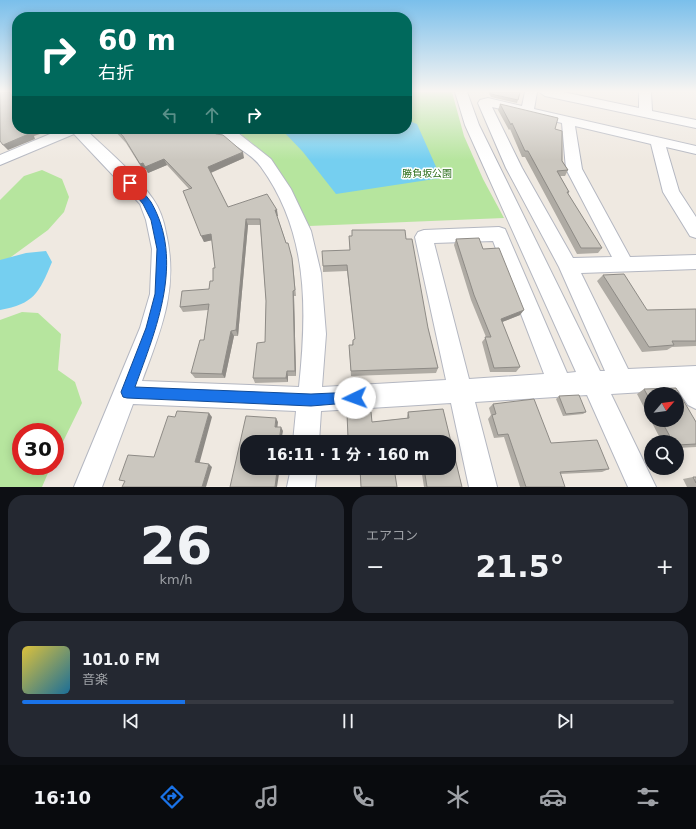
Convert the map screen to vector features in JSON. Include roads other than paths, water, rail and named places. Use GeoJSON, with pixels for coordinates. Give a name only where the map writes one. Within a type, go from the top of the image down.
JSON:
{"type":"FeatureCollection","features":[{"type":"Feature","properties":{"kind":"street"},"geometry":{"type":"LineString","coordinates":[[469,115],[642,487]]}},
{"type":"Feature","properties":{"kind":"street"},"geometry":{"type":"LineString","coordinates":[[489,115],[514,168],[568,266],[622,382]]}},
{"type":"Feature","properties":{"kind":"street"},"geometry":{"type":"LineString","coordinates":[[542,115],[696,150],[692,123],[654,115]]}},
{"type":"Feature","properties":{"kind":"street"},"geometry":{"type":"LineString","coordinates":[[568,121],[574,170],[625,264]]}},
{"type":"Feature","properties":{"kind":"street"},"geometry":{"type":"LineString","coordinates":[[0,160],[63,134]]}},
{"type":"Feature","properties":{"kind":"street"},"geometry":{"type":"LineString","coordinates":[[80,134],[122,174],[146,202],[155,220],[161,249],[158,300],[152,328],[88,487]]}},
{"type":"Feature","properties":{"kind":"street"},"geometry":{"type":"LineString","coordinates":[[230,134],[266,162],[283,189],[302,231],[311,272],[315,334],[311,400],[307,435]]}},
{"type":"Feature","properties":{"kind":"street"},"geometry":{"type":"LineString","coordinates":[[657,141],[671,192],[696,231]]}},
{"type":"Feature","properties":{"kind":"street"},"geometry":{"type":"LineString","coordinates":[[483,487],[459,392],[424,238],[499,234],[560,385]]}},
{"type":"Feature","properties":{"kind":"street"},"geometry":{"type":"LineString","coordinates":[[568,266],[696,262]]}},
{"type":"Feature","properties":{"kind":"street"},"geometry":{"type":"LineString","coordinates":[[127,392],[311,400],[594,383],[622,382],[692,384]]}},
{"type":"Feature","properties":{"kind":"street"},"geometry":{"type":"LineString","coordinates":[[301,487],[303,475]]}},
{"type":"Feature","properties":{"kind":"water"},"geometry":{"type":"Polygon","coordinates":[[[412,122],[417,124],[441,178],[336,194],[303,152],[286,134],[412,134],[412,122]]]}},
{"type":"Feature","properties":{"kind":"water"},"geometry":{"type":"Polygon","coordinates":[[[46,251],[52,262],[39,289],[28,300],[21,304],[0,310],[0,260],[26,253],[46,251]]]}},
{"type":"Feature","properties":{"kind":"park label","name":"勝負坂公園"},"geometry":{"type":"Point","coordinates":[427,173]}}]}
